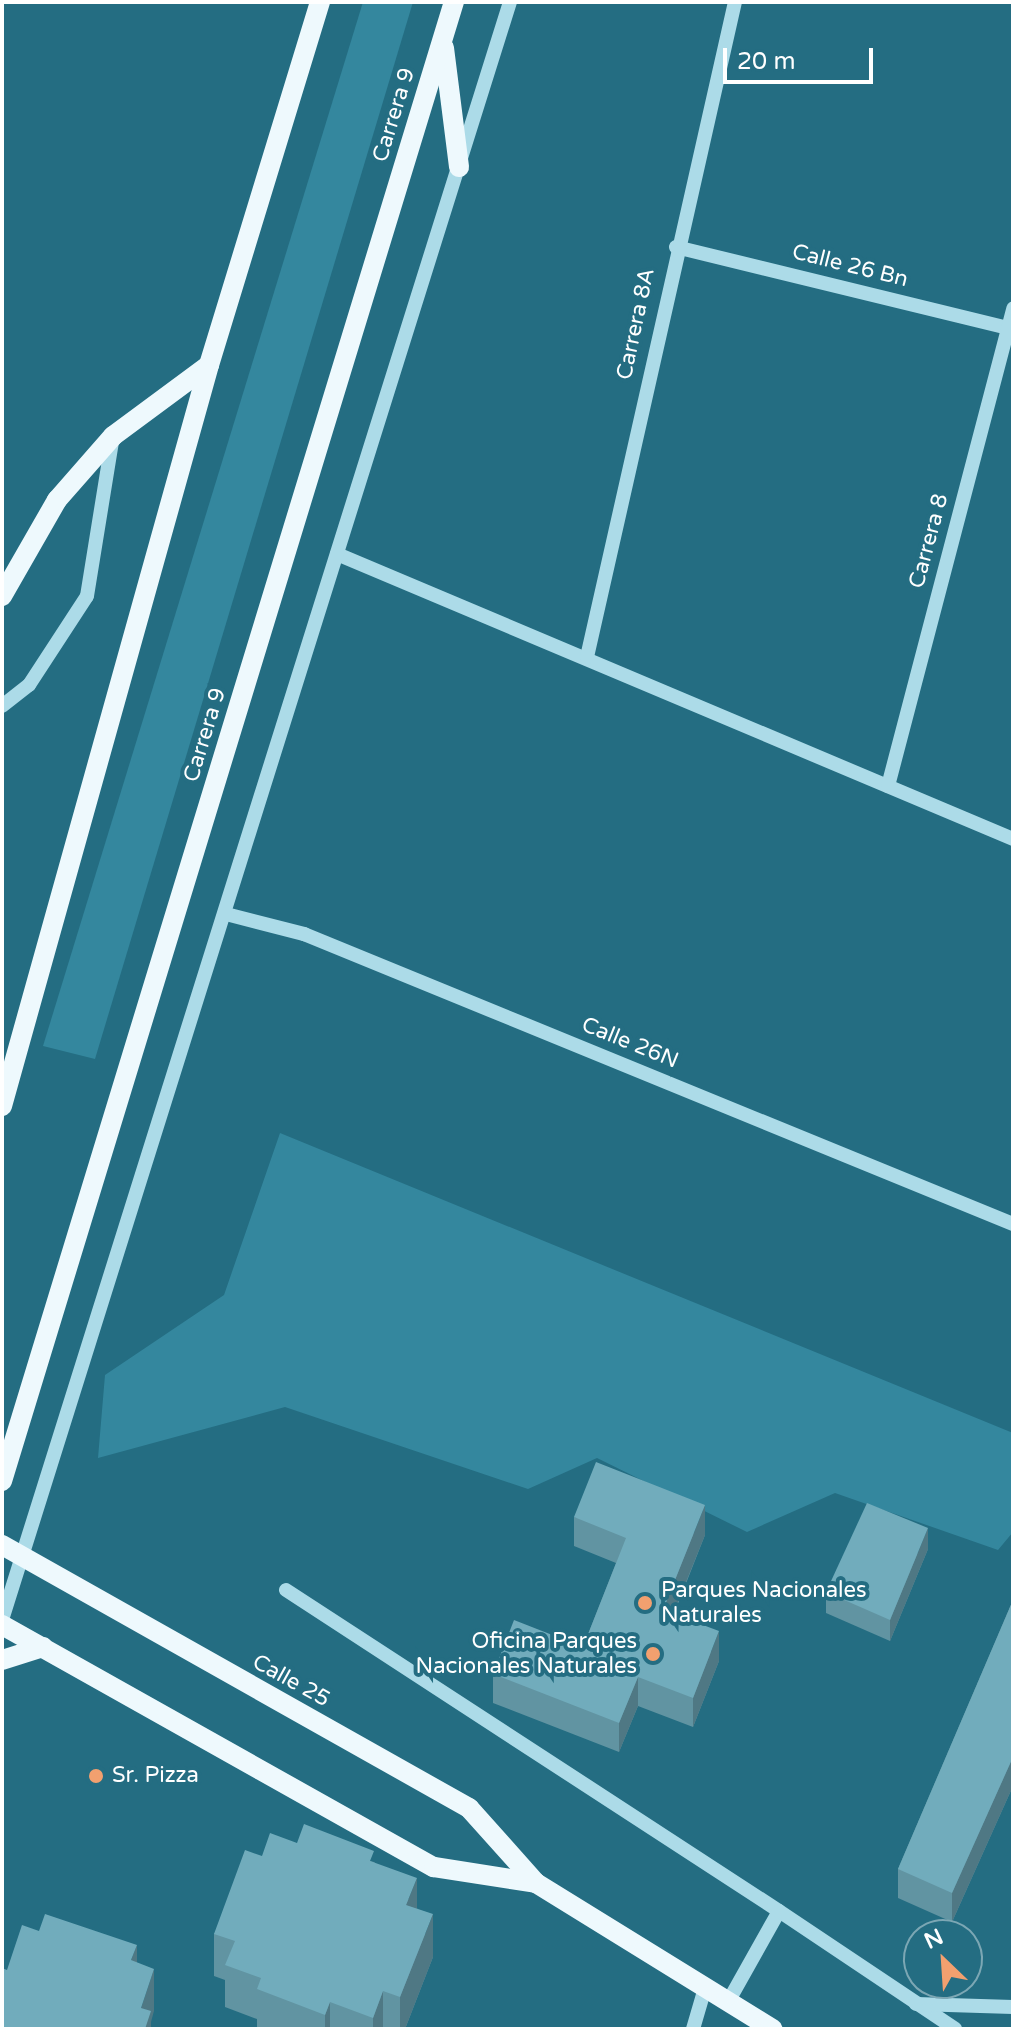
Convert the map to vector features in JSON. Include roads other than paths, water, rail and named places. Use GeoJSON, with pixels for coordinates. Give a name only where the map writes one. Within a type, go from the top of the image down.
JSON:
{"type":"FeatureCollection","features":[{"type":"Feature","properties":{"kind":"main road"},"geometry":{"type":"LineString","coordinates":[[2,1106],[209,365],[320,2]]}},
{"type":"Feature","properties":{"kind":"main road","name":"Carrera 9"},"geometry":{"type":"LineString","coordinates":[[2,1481],[454,2]]}},
{"type":"Feature","properties":{"kind":"main road"},"geometry":{"type":"LineString","coordinates":[[443,38],[459,167]]}},
{"type":"Feature","properties":{"kind":"main road"},"geometry":{"type":"LineString","coordinates":[[2,596],[57,500],[113,436],[209,365]]}},
{"type":"Feature","properties":{"kind":"main road","name":"Calle 25"},"geometry":{"type":"LineString","coordinates":[[2,1545],[469,1808],[536,1883],[772,2029]]}},
{"type":"Feature","properties":{"kind":"main road","name":"Calle 25"},"geometry":{"type":"LineString","coordinates":[[2,1622],[434,1867],[536,1883]]}},
{"type":"Feature","properties":{"kind":"main road"},"geometry":{"type":"LineString","coordinates":[[2,1660],[43,1647]]}},
{"type":"Feature","properties":{"kind":"street"},"geometry":{"type":"LineString","coordinates":[[2,1622],[510,2]]}},
{"type":"Feature","properties":{"kind":"street","name":"Carrera 8A"},"geometry":{"type":"LineString","coordinates":[[587,657],[676,247],[735,2]]}},
{"type":"Feature","properties":{"kind":"street","name":"Calle 26 Bn"},"geometry":{"type":"LineString","coordinates":[[676,247],[1010,328]]}},
{"type":"Feature","properties":{"kind":"street","name":"Carrera 8"},"geometry":{"type":"LineString","coordinates":[[888,786],[1013,308]]}},
{"type":"Feature","properties":{"kind":"street"},"geometry":{"type":"LineString","coordinates":[[2,706],[29,685],[87,596],[113,436]]}},
{"type":"Feature","properties":{"kind":"street"},"geometry":{"type":"LineString","coordinates":[[337,554],[1013,839]]}},
{"type":"Feature","properties":{"kind":"street","name":"Calle 26N"},"geometry":{"type":"LineString","coordinates":[[226,914],[304,934],[1013,1224]]}},
{"type":"Feature","properties":{"kind":"street"},"geometry":{"type":"LineString","coordinates":[[286,1590],[955,2029]]}},
{"type":"Feature","properties":{"kind":"street"},"geometry":{"type":"LineString","coordinates":[[728,2002],[779,1911]]}},
{"type":"Feature","properties":{"kind":"street"},"geometry":{"type":"LineString","coordinates":[[693,2029],[705,1988]]}},
{"type":"Feature","properties":{"kind":"street"},"geometry":{"type":"LineString","coordinates":[[915,2004],[1013,2007]]}},
{"type":"Feature","properties":{"kind":"place","name":"Parques Nacionales Naturales"},"geometry":{"type":"Point","coordinates":[645,1603]}},
{"type":"Feature","properties":{"kind":"place","name":"Oficina Parques Nacionales Naturales"},"geometry":{"type":"Point","coordinates":[653,1654]}},
{"type":"Feature","properties":{"kind":"place","name":"Sr. Pizza"},"geometry":{"type":"Point","coordinates":[96,1776]}}]}
